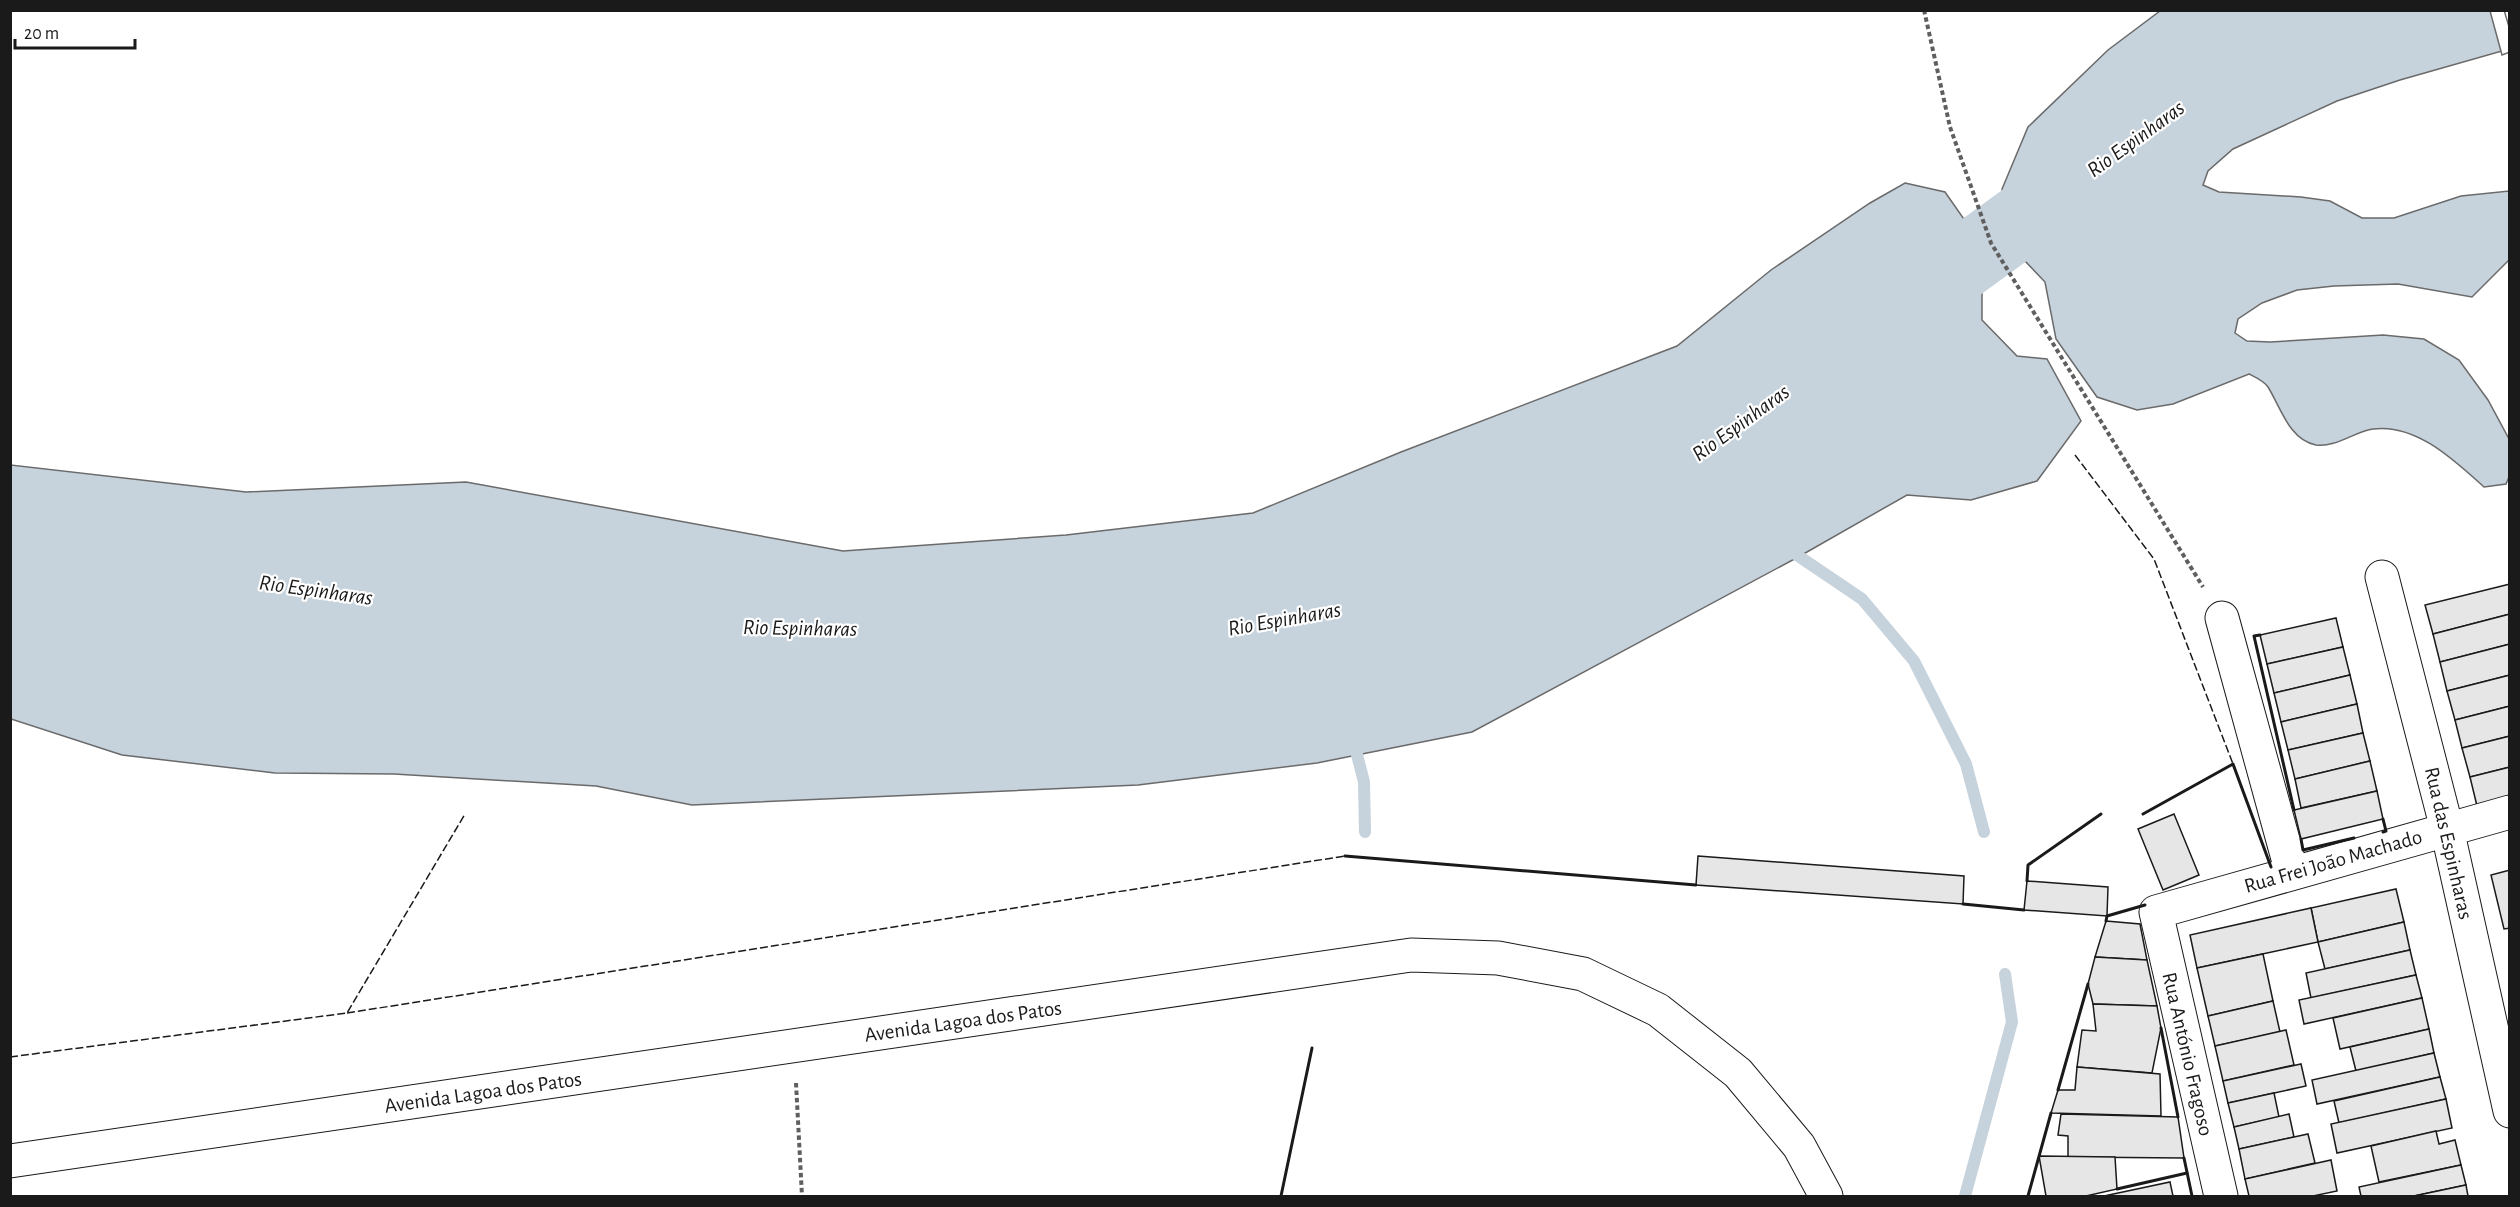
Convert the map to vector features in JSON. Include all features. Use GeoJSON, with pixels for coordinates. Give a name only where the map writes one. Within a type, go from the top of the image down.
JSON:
{"type":"FeatureCollection","features":[{"type":"Feature","properties":{"kind":"street","name":"Rua das Espinharas"},"geometry":{"type":"LineString","coordinates":[[2382,577],[2447,829],[2510,1111]]}},
{"type":"Feature","properties":{"kind":"street"},"geometry":{"type":"LineString","coordinates":[[2222,618],[2292,873]]}},
{"type":"Feature","properties":{"kind":"street","name":"Rua Frei João Machado"},"geometry":{"type":"LineString","coordinates":[[2156,912],[2510,812]]}},
{"type":"Feature","properties":{"kind":"street","name":"Rua António Fragoso"},"geometry":{"type":"LineString","coordinates":[[2156,912],[2221,1197]]}},
{"type":"Feature","properties":{"kind":"street","name":"Avenida Lagoa dos Patos"},"geometry":{"type":"LineString","coordinates":[[10,1161],[1411,955],[1498,958],[1583,974],[1659,1010],[1738,1073],[1799,1146],[1826,1197]]}},
{"type":"Feature","properties":{"kind":"path"},"geometry":{"type":"LineString","coordinates":[[1924,10],[1950,127],[1991,243],[2222,618]]}},
{"type":"Feature","properties":{"kind":"path"},"geometry":{"type":"LineString","coordinates":[[794,1046],[802,1197]]}},
{"type":"Feature","properties":{"kind":"water"},"geometry":{"type":"Polygon","coordinates":[[[2160,11],[2501,11],[2509,49],[2400,80],[2337,101],[2233,149],[2208,171],[2203,185],[2219,192],[2330,201],[2362,218],[2394,218],[2461,196],[2509,191],[2509,260],[2472,297],[2398,284],[2297,290],[2262,303],[2238,319],[2235,333],[2247,341],[2270,342],[2383,335],[2424,339],[2459,360],[2488,400],[2509,439],[2509,477],[2506,484],[2484,487],[2434,446],[2404,432],[2373,429],[2331,444],[2316,445],[2307,442],[2286,421],[2266,385],[2249,374],[2173,404],[2137,410],[2097,397],[2056,339],[2045,282],[2025,261],[2007,219],[2002,189],[2028,127],[2108,50],[2160,11]]]}},
{"type":"Feature","properties":{"kind":"water"},"geometry":{"type":"Polygon","coordinates":[[[1905,183],[1945,192],[1966,222],[1982,284],[1982,320],[2017,356],[2047,359],[2081,421],[2037,481],[1971,500],[1907,495],[1800,556],[1472,732],[1317,763],[1138,785],[692,805],[596,786],[394,774],[275,773],[122,755],[11,719],[11,465],[246,492],[466,482],[843,551],[1066,535],[1253,513],[1401,452],[1677,346],[1771,270],[1870,203],[1905,183]]]}},
{"type":"Feature","properties":{"kind":"pier"},"geometry":{"type":"Polygon","coordinates":[[[2504,10],[2510,30],[2510,52],[2502,55],[2490,11],[2504,10]]]}},
{"type":"Feature","properties":{"kind":"building"},"geometry":{"type":"Polygon","coordinates":[[[2510,584],[2510,614],[2433,634],[2425,605],[2510,584]]]}},
{"type":"Feature","properties":{"kind":"building"},"geometry":{"type":"Polygon","coordinates":[[[2510,614],[2510,644],[2440,662],[2433,634],[2510,614]]]}},
{"type":"Feature","properties":{"kind":"building"},"geometry":{"type":"Polygon","coordinates":[[[2336,618],[2343,647],[2267,664],[2260,635],[2336,618]]]}},
{"type":"Feature","properties":{"kind":"building"},"geometry":{"type":"Polygon","coordinates":[[[2510,644],[2510,675],[2447,691],[2440,662],[2510,644]]]}},
{"type":"Feature","properties":{"kind":"building"},"geometry":{"type":"Polygon","coordinates":[[[2343,647],[2350,675],[2274,693],[2267,664],[2343,647]]]}},
{"type":"Feature","properties":{"kind":"building"},"geometry":{"type":"Polygon","coordinates":[[[2350,675],[2357,704],[2281,722],[2274,693],[2350,675]]]}},
{"type":"Feature","properties":{"kind":"building"},"geometry":{"type":"Polygon","coordinates":[[[2510,675],[2510,706],[2455,720],[2447,691],[2510,675]]]}},
{"type":"Feature","properties":{"kind":"building"},"geometry":{"type":"Polygon","coordinates":[[[2357,704],[2363,733],[2288,750],[2281,722],[2357,704]]]}},
{"type":"Feature","properties":{"kind":"building"},"geometry":{"type":"Polygon","coordinates":[[[2510,706],[2510,736],[2462,748],[2455,720],[2510,706]]]}},
{"type":"Feature","properties":{"kind":"building"},"geometry":{"type":"Polygon","coordinates":[[[2363,733],[2370,761],[2295,779],[2288,750],[2363,733]]]}},
{"type":"Feature","properties":{"kind":"building"},"geometry":{"type":"Polygon","coordinates":[[[2510,736],[2510,767],[2470,777],[2462,748],[2510,736]]]}},
{"type":"Feature","properties":{"kind":"building"},"geometry":{"type":"Polygon","coordinates":[[[2370,761],[2377,791],[2301,808],[2295,779],[2370,761]]]}},
{"type":"Feature","properties":{"kind":"building"},"geometry":{"type":"Polygon","coordinates":[[[2510,767],[2510,797],[2477,806],[2470,777],[2510,767]]]}},
{"type":"Feature","properties":{"kind":"building"},"geometry":{"type":"Polygon","coordinates":[[[2377,791],[2383,819],[2301,839],[2294,810],[2377,791]]]}},
{"type":"Feature","properties":{"kind":"building"},"geometry":{"type":"Polygon","coordinates":[[[2174,814],[2199,875],[2163,890],[2138,829],[2174,814]]]}},
{"type":"Feature","properties":{"kind":"building"},"geometry":{"type":"Polygon","coordinates":[[[1698,856],[1964,876],[1963,904],[1696,885],[1698,856]]]}},
{"type":"Feature","properties":{"kind":"building"},"geometry":{"type":"Polygon","coordinates":[[[2510,870],[2510,928],[2504,929],[2491,875],[2510,870]]]}},
{"type":"Feature","properties":{"kind":"building"},"geometry":{"type":"Polygon","coordinates":[[[2027,881],[2108,887],[2107,916],[2024,910],[2027,881]]]}},
{"type":"Feature","properties":{"kind":"building"},"geometry":{"type":"Polygon","coordinates":[[[2396,889],[2404,922],[2318,942],[2311,908],[2396,889]]]}},
{"type":"Feature","properties":{"kind":"building"},"geometry":{"type":"Polygon","coordinates":[[[2311,908],[2318,942],[2197,968],[2190,935],[2311,908]]]}},
{"type":"Feature","properties":{"kind":"building"},"geometry":{"type":"Polygon","coordinates":[[[2106,921],[2140,924],[2147,960],[2095,957],[2106,921]]]}},
{"type":"Feature","properties":{"kind":"building"},"geometry":{"type":"Polygon","coordinates":[[[2404,922],[2410,950],[2325,969],[2318,942],[2404,922]]]}},
{"type":"Feature","properties":{"kind":"building"},"geometry":{"type":"Polygon","coordinates":[[[2410,950],[2416,975],[2311,998],[2306,973],[2410,950]]]}},
{"type":"Feature","properties":{"kind":"building"},"geometry":{"type":"Polygon","coordinates":[[[2263,954],[2273,1001],[2208,1016],[2197,968],[2263,954]]]}},
{"type":"Feature","properties":{"kind":"building"},"geometry":{"type":"Polygon","coordinates":[[[2095,957],[2147,960],[2157,1006],[2093,1004],[2088,984],[2095,957]]]}},
{"type":"Feature","properties":{"kind":"building"},"geometry":{"type":"Polygon","coordinates":[[[2416,975],[2422,998],[2304,1024],[2299,1000],[2416,975]]]}},
{"type":"Feature","properties":{"kind":"building"},"geometry":{"type":"Polygon","coordinates":[[[2422,998],[2429,1029],[2340,1049],[2333,1018],[2422,998]]]}},
{"type":"Feature","properties":{"kind":"building"},"geometry":{"type":"Polygon","coordinates":[[[2273,1001],[2280,1032],[2215,1046],[2208,1016],[2273,1001]]]}},
{"type":"Feature","properties":{"kind":"building"},"geometry":{"type":"Polygon","coordinates":[[[2093,1004],[2157,1006],[2161,1028],[2152,1073],[2077,1067],[2082,1030],[2096,1031],[2093,1004]]]}},
{"type":"Feature","properties":{"kind":"building"},"geometry":{"type":"Polygon","coordinates":[[[2429,1029],[2434,1053],[2356,1071],[2350,1047],[2429,1029]]]}},
{"type":"Feature","properties":{"kind":"building"},"geometry":{"type":"Polygon","coordinates":[[[2286,1030],[2294,1065],[2223,1081],[2215,1046],[2286,1030]]]}},
{"type":"Feature","properties":{"kind":"building"},"geometry":{"type":"Polygon","coordinates":[[[2434,1053],[2440,1077],[2317,1104],[2312,1080],[2434,1053]]]}},
{"type":"Feature","properties":{"kind":"building"},"geometry":{"type":"Polygon","coordinates":[[[2301,1064],[2306,1086],[2228,1103],[2223,1081],[2301,1064]]]}},
{"type":"Feature","properties":{"kind":"building"},"geometry":{"type":"Polygon","coordinates":[[[2077,1067],[2160,1074],[2161,1116],[2051,1113],[2058,1090],[2075,1090],[2077,1067]]]}},
{"type":"Feature","properties":{"kind":"building"},"geometry":{"type":"Polygon","coordinates":[[[2440,1077],[2446,1099],[2339,1123],[2334,1101],[2440,1077]]]}},
{"type":"Feature","properties":{"kind":"building"},"geometry":{"type":"Polygon","coordinates":[[[2274,1093],[2279,1117],[2234,1127],[2228,1103],[2274,1093]]]}},
{"type":"Feature","properties":{"kind":"building"},"geometry":{"type":"Polygon","coordinates":[[[2446,1099],[2452,1128],[2337,1153],[2331,1124],[2446,1099]]]}},
{"type":"Feature","properties":{"kind":"building"},"geometry":{"type":"Polygon","coordinates":[[[2061,1114],[2178,1117],[2184,1158],[2068,1157],[2068,1136],[2058,1135],[2061,1114]]]}},
{"type":"Feature","properties":{"kind":"building"},"geometry":{"type":"Polygon","coordinates":[[[2289,1114],[2294,1137],[2239,1149],[2234,1127],[2289,1114]]]}},
{"type":"Feature","properties":{"kind":"building"},"geometry":{"type":"Polygon","coordinates":[[[2436,1131],[2439,1144],[2455,1140],[2461,1165],[2379,1182],[2371,1146],[2436,1131]]]}},
{"type":"Feature","properties":{"kind":"building"},"geometry":{"type":"Polygon","coordinates":[[[2308,1134],[2315,1163],[2245,1179],[2239,1149],[2308,1134]]]}},
{"type":"Feature","properties":{"kind":"building"},"geometry":{"type":"Polygon","coordinates":[[[2039,1156],[2115,1157],[2117,1189],[2086,1196],[2046,1196],[2039,1156]]]}},
{"type":"Feature","properties":{"kind":"building"},"geometry":{"type":"Polygon","coordinates":[[[2331,1160],[2337,1191],[2313,1196],[2249,1196],[2245,1179],[2331,1160]]]}},
{"type":"Feature","properties":{"kind":"building"},"geometry":{"type":"Polygon","coordinates":[[[2461,1165],[2466,1185],[2414,1196],[2361,1196],[2359,1187],[2461,1165]]]}},
{"type":"Feature","properties":{"kind":"building"},"geometry":{"type":"Polygon","coordinates":[[[2170,1182],[2173,1196],[2104,1196],[2170,1182]]]}},
{"type":"Feature","properties":{"kind":"building"},"geometry":{"type":"Polygon","coordinates":[[[2466,1185],[2468,1196],[2414,1196],[2466,1185]]]}},
{"type":"Feature","properties":{"kind":"waterway","name":"Rio Espinharas"},"geometry":{"type":"LineString","coordinates":[[1894,313],[2091,170]]}},
{"type":"Feature","properties":{"kind":"waterway"},"geometry":{"type":"LineString","coordinates":[[1788,549],[1862,599],[1914,661],[1966,764],[1984,832]]}},
{"type":"Feature","properties":{"kind":"waterway"},"geometry":{"type":"LineString","coordinates":[[1353,739],[1364,782],[1365,832]]}},
{"type":"Feature","properties":{"kind":"waterway"},"geometry":{"type":"LineString","coordinates":[[1965,1196],[2012,1022],[2005,974]]}},
{"type":"Feature","properties":{"kind":"fence"},"geometry":{"type":"LineString","coordinates":[[2075,455],[2154,559],[2233,764]]}},
{"type":"Feature","properties":{"kind":"fence"},"geometry":{"type":"LineString","coordinates":[[10,1057],[347,1013],[465,814]]}},
{"type":"Feature","properties":{"kind":"fence"},"geometry":{"type":"LineString","coordinates":[[347,1013],[1345,856]]}},
{"type":"Feature","properties":{"kind":"wall"},"geometry":{"type":"LineString","coordinates":[[2260,635],[2254,636],[2294,810]]}},
{"type":"Feature","properties":{"kind":"wall"},"geometry":{"type":"LineString","coordinates":[[2143,814],[2233,764],[2271,867]]}},
{"type":"Feature","properties":{"kind":"wall"},"geometry":{"type":"LineString","coordinates":[[2027,881],[2028,865],[2101,814]]}},
{"type":"Feature","properties":{"kind":"wall"},"geometry":{"type":"LineString","coordinates":[[2383,819],[2386,831],[2383,832]]}},
{"type":"Feature","properties":{"kind":"wall"},"geometry":{"type":"LineString","coordinates":[[2301,839],[2303,850],[2354,838]]}},
{"type":"Feature","properties":{"kind":"wall"},"geometry":{"type":"LineString","coordinates":[[1345,856],[1696,885]]}},
{"type":"Feature","properties":{"kind":"wall"},"geometry":{"type":"LineString","coordinates":[[1963,904],[2024,910]]}},
{"type":"Feature","properties":{"kind":"wall"},"geometry":{"type":"LineString","coordinates":[[2106,921],[2107,916],[2145,905]]}},
{"type":"Feature","properties":{"kind":"wall"},"geometry":{"type":"LineString","coordinates":[[2058,1090],[2088,984]]}},
{"type":"Feature","properties":{"kind":"wall"},"geometry":{"type":"LineString","coordinates":[[2161,1028],[2178,1117]]}},
{"type":"Feature","properties":{"kind":"wall"},"geometry":{"type":"LineString","coordinates":[[1281,1196],[1312,1048]]}},
{"type":"Feature","properties":{"kind":"wall"},"geometry":{"type":"LineString","coordinates":[[2028,1196],[2051,1113]]}},
{"type":"Feature","properties":{"kind":"wall"},"geometry":{"type":"LineString","coordinates":[[2184,1158],[2192,1196]]}},
{"type":"Feature","properties":{"kind":"wall"},"geometry":{"type":"LineString","coordinates":[[2117,1189],[2187,1173]]}}]}
